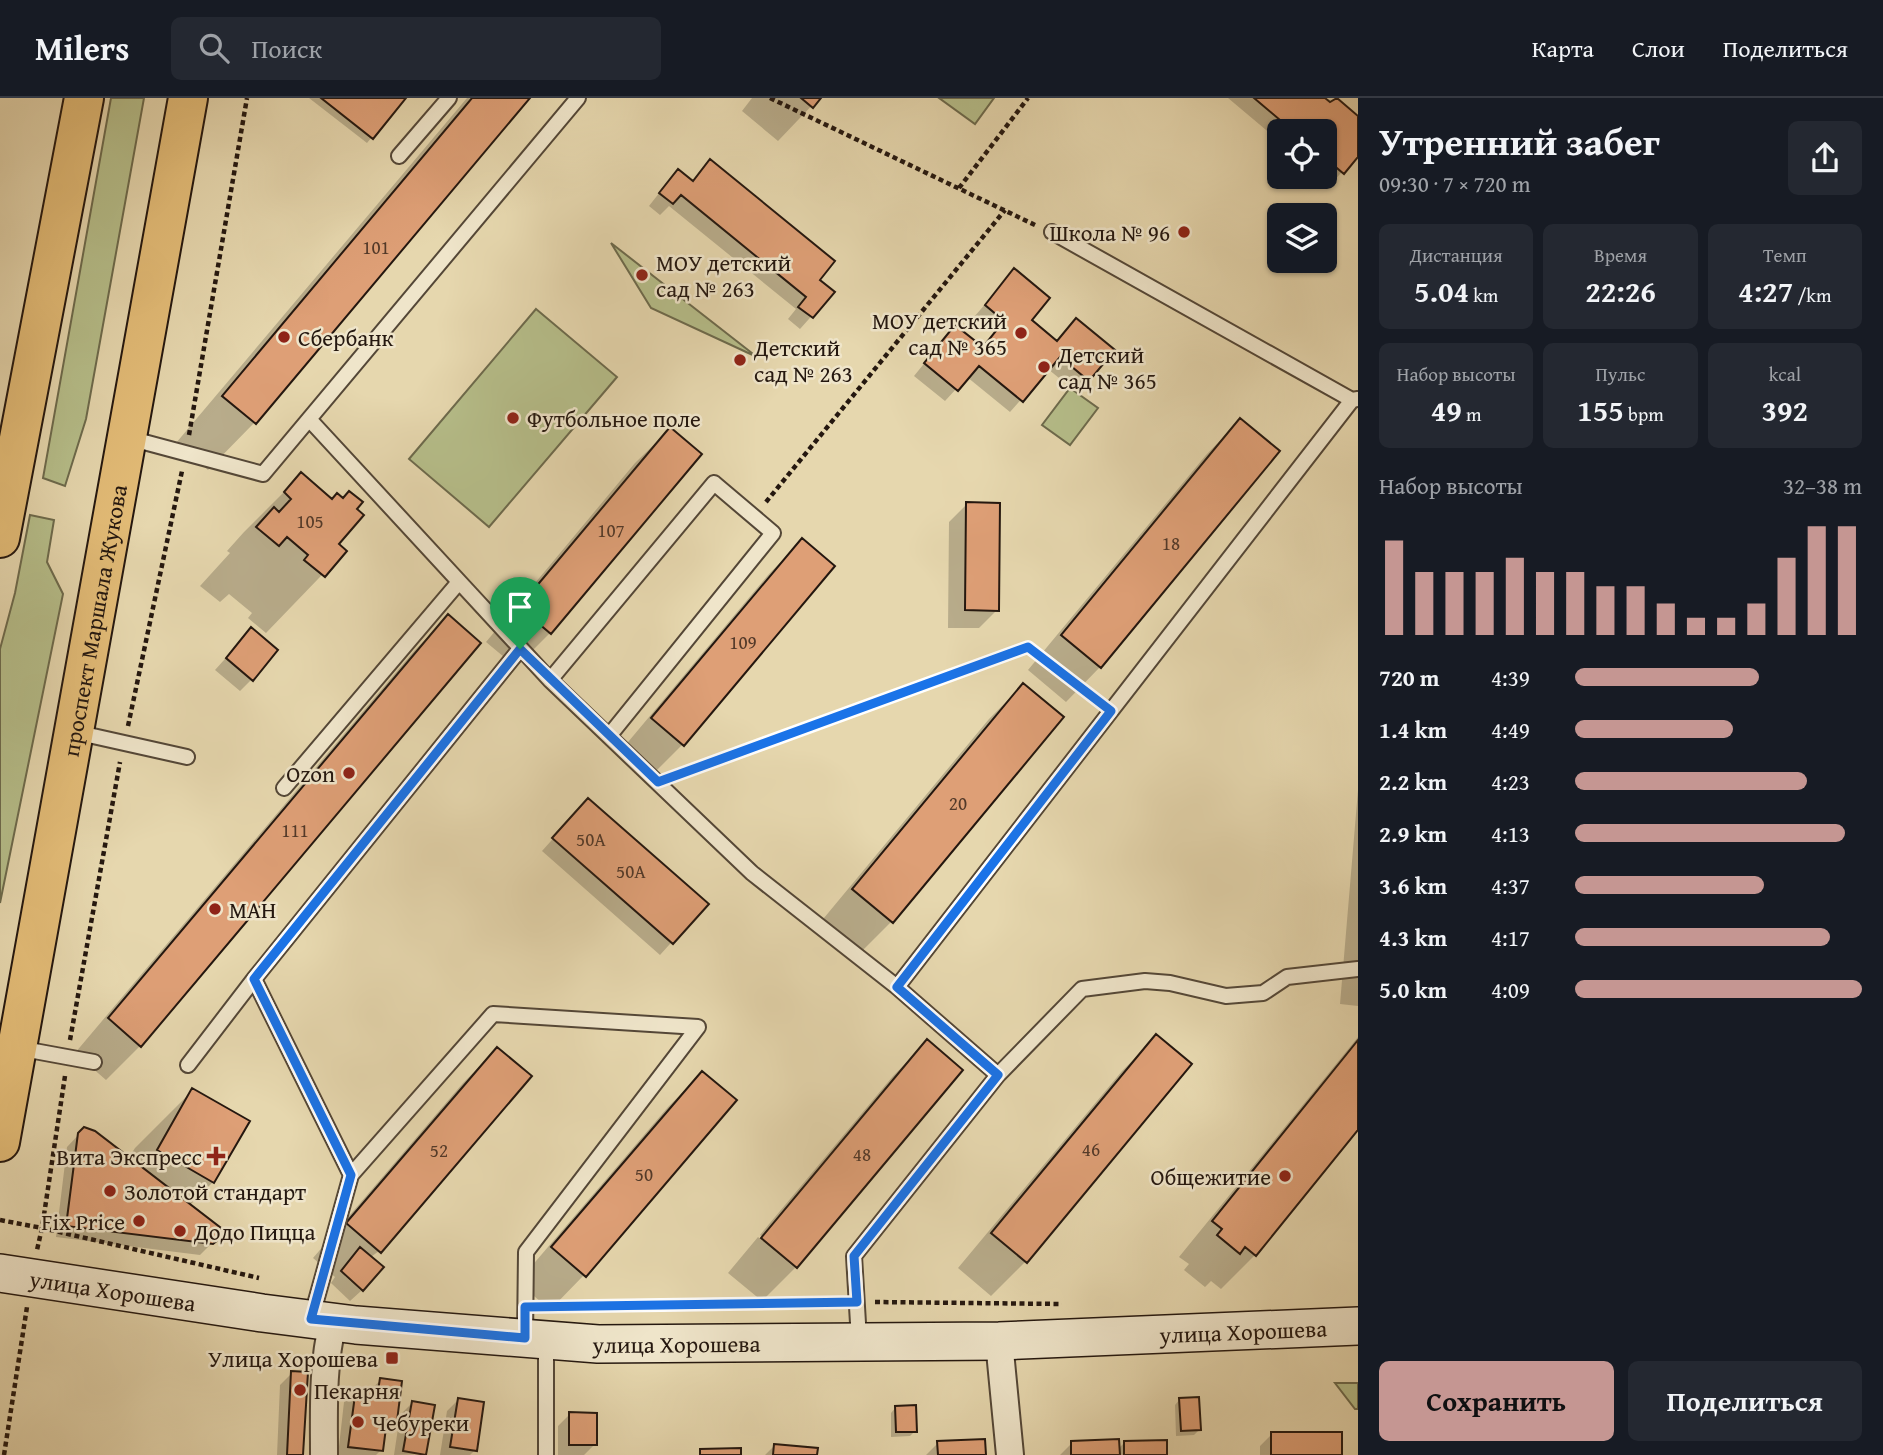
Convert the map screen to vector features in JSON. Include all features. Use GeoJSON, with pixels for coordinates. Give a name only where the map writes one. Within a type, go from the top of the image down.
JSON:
{"type":"FeatureCollection","features":[{"type":"Feature","properties":{"kind":"highway"},"geometry":{"type":"LineString","coordinates":[[0,538],[84,98]]}},
{"type":"Feature","properties":{"kind":"highway","name":"проспект Маршала Жукова"},"geometry":{"type":"LineString","coordinates":[[0,1142],[188,98]]}},
{"type":"Feature","properties":{"kind":"main road","name":"улица Хорошева"},"geometry":{"type":"LineString","coordinates":[[16,1275],[356,1325],[532,1328],[598,1344],[999,1341],[1358,1326]]}},
{"type":"Feature","properties":{"kind":"street"},"geometry":{"type":"LineString","coordinates":[[324,1455],[326,1348],[333,1322],[356,1325]]}},
{"type":"Feature","properties":{"kind":"street"},"geometry":{"type":"LineString","coordinates":[[999,1341],[1010,1455]]}},
{"type":"Feature","properties":{"kind":"lane"},"geometry":{"type":"LineString","coordinates":[[399,156],[449,98]]}},
{"type":"Feature","properties":{"kind":"lane"},"geometry":{"type":"LineString","coordinates":[[127,437],[263,474],[578,98]]}},
{"type":"Feature","properties":{"kind":"lane"},"geometry":{"type":"LineString","coordinates":[[897,987],[1355,400],[1052,232]]}},
{"type":"Feature","properties":{"kind":"lane"},"geometry":{"type":"LineString","coordinates":[[309,419],[550,680],[752,873],[897,987],[998,1075]]}},
{"type":"Feature","properties":{"kind":"lane"},"geometry":{"type":"LineString","coordinates":[[550,680],[714,483],[773,533],[609,736]]}},
{"type":"Feature","properties":{"kind":"lane"},"geometry":{"type":"LineString","coordinates":[[284,788],[459,582]]}},
{"type":"Feature","properties":{"kind":"lane"},"geometry":{"type":"LineString","coordinates":[[188,1065],[520,649]]}},
{"type":"Feature","properties":{"kind":"lane"},"geometry":{"type":"LineString","coordinates":[[74,732],[187,757]]}},
{"type":"Feature","properties":{"kind":"lane"},"geometry":{"type":"LineString","coordinates":[[859,1342],[854,1256],[998,1075],[1082,989],[1145,981],[1170,983],[1226,996],[1263,993],[1287,977],[1358,969]]}},
{"type":"Feature","properties":{"kind":"lane"},"geometry":{"type":"LineString","coordinates":[[254,979],[351,1175]]}},
{"type":"Feature","properties":{"kind":"lane"},"geometry":{"type":"LineString","coordinates":[[311,1319],[351,1175],[494,1014],[698,1027],[526,1252],[546,1455]]}},
{"type":"Feature","properties":{"kind":"lane"},"geometry":{"type":"LineString","coordinates":[[17,1048],[94,1062]]}},
{"type":"Feature","properties":{"kind":"path"},"geometry":{"type":"LineString","coordinates":[[4,1455],[16,1275],[42,1228],[67,1057],[124,743],[186,453],[247,98]]}},
{"type":"Feature","properties":{"kind":"path"},"geometry":{"type":"LineString","coordinates":[[770,98],[1052,232]]}},
{"type":"Feature","properties":{"kind":"path"},"geometry":{"type":"LineString","coordinates":[[959,188],[1028,98]]}},
{"type":"Feature","properties":{"kind":"path"},"geometry":{"type":"LineString","coordinates":[[754,517],[1005,210]]}},
{"type":"Feature","properties":{"kind":"path"},"geometry":{"type":"LineString","coordinates":[[658,782],[1028,647],[1111,711]]}},
{"type":"Feature","properties":{"kind":"path"},"geometry":{"type":"LineString","coordinates":[[0,1220],[266,1280]]}},
{"type":"Feature","properties":{"kind":"path"},"geometry":{"type":"LineString","coordinates":[[532,1328],[857,1302],[1066,1304]]}},
{"type":"Feature","properties":{"kind":"green space"},"geometry":{"type":"Polygon","coordinates":[[[111,98],[144,98],[86,419],[65,486],[43,478],[111,98]]]}},
{"type":"Feature","properties":{"kind":"green space"},"geometry":{"type":"Polygon","coordinates":[[[939,98],[994,98],[975,124],[939,98]]]}},
{"type":"Feature","properties":{"kind":"green space","name":"МОУ детский сад № 263"},"geometry":{"type":"Polygon","coordinates":[[[611,243],[757,357],[651,308],[611,243]]]}},
{"type":"Feature","properties":{"kind":"green space","name":"Футбольное поле"},"geometry":{"type":"Polygon","coordinates":[[[536,309],[617,377],[489,527],[409,459],[536,309]]]}},
{"type":"Feature","properties":{"kind":"green space"},"geometry":{"type":"Polygon","coordinates":[[[1070,388],[1098,408],[1070,445],[1042,425],[1070,388]]]}},
{"type":"Feature","properties":{"kind":"green space"},"geometry":{"type":"Polygon","coordinates":[[[30,515],[54,520],[47,562],[63,594],[0,903],[0,649],[15,593],[30,515]]]}},
{"type":"Feature","properties":{"kind":"green space"},"geometry":{"type":"Polygon","coordinates":[[[1335,1383],[1358,1383],[1358,1409],[1355,1409],[1335,1383]]]}},
{"type":"Feature","properties":{"kind":"building"},"geometry":{"type":"Polygon","coordinates":[[[321,98],[406,98],[373,139],[321,98]]]}},
{"type":"Feature","properties":{"kind":"building"},"geometry":{"type":"Polygon","coordinates":[[[472,98],[530,98],[256,424],[222,396],[472,98]]]}},
{"type":"Feature","properties":{"kind":"building"},"geometry":{"type":"Polygon","coordinates":[[[801,98],[821,98],[813,108],[801,98]]]}},
{"type":"Feature","properties":{"kind":"building"},"geometry":{"type":"Polygon","coordinates":[[[1254,98],[1325,98],[1330,102],[1337,98],[1358,116],[1358,157],[1344,174],[1337,168],[1337,119],[1279,119],[1254,98]]]}},
{"type":"Feature","properties":{"kind":"building","name":"МОУ детский сад № 263"},"geometry":{"type":"Polygon","coordinates":[[[710,159],[835,261],[820,280],[835,292],[813,318],[798,307],[806,297],[681,195],[673,204],[659,193],[678,169],[693,181],[710,159]]]}},
{"type":"Feature","properties":{"kind":"building","name":"МОУ детский сад № 365"},"geometry":{"type":"Polygon","coordinates":[[[1014,268],[1050,298],[1032,320],[1057,341],[1076,318],[1115,350],[1089,381],[1060,357],[1023,402],[979,366],[958,391],[924,363],[955,325],[983,347],[1004,321],[985,305],[1014,268]]]}},
{"type":"Feature","properties":{"kind":"building"},"geometry":{"type":"Polygon","coordinates":[[[1240,418],[1280,451],[1101,668],[1061,635],[1240,418]]]}},
{"type":"Feature","properties":{"kind":"building"},"geometry":{"type":"Polygon","coordinates":[[[670,427],[702,454],[551,634],[519,607],[670,427]]]}},
{"type":"Feature","properties":{"kind":"building"},"geometry":{"type":"Polygon","coordinates":[[[301,472],[332,499],[337,493],[343,498],[349,491],[363,502],[357,509],[364,515],[339,544],[347,551],[325,577],[304,560],[308,555],[287,537],[279,546],[256,527],[274,507],[279,512],[291,499],[284,492],[301,472]]]}},
{"type":"Feature","properties":{"kind":"building"},"geometry":{"type":"Polygon","coordinates":[[[966,502],[1000,503],[999,611],[965,610],[966,502]]]}},
{"type":"Feature","properties":{"kind":"building"},"geometry":{"type":"Polygon","coordinates":[[[802,538],[835,566],[684,746],[651,718],[802,538]]]}},
{"type":"Feature","properties":{"kind":"building"},"geometry":{"type":"Polygon","coordinates":[[[448,614],[481,643],[141,1047],[108,1018],[448,614]]]}},
{"type":"Feature","properties":{"kind":"building"},"geometry":{"type":"Polygon","coordinates":[[[251,627],[278,650],[253,681],[226,658],[251,627]]]}},
{"type":"Feature","properties":{"kind":"building"},"geometry":{"type":"Polygon","coordinates":[[[1023,683],[1064,717],[893,923],[852,889],[1023,683]]]}},
{"type":"Feature","properties":{"kind":"building"},"geometry":{"type":"Polygon","coordinates":[[[588,798],[709,904],[673,944],[552,838],[588,798]]]}},
{"type":"Feature","properties":{"kind":"building"},"geometry":{"type":"Polygon","coordinates":[[[1156,1034],[1192,1064],[1027,1263],[991,1233],[1156,1034]]]}},
{"type":"Feature","properties":{"kind":"building"},"geometry":{"type":"Polygon","coordinates":[[[927,1039],[963,1070],[797,1268],[761,1238],[927,1039]]]}},
{"type":"Feature","properties":{"kind":"building","name":"Общежитие"},"geometry":{"type":"Polygon","coordinates":[[[1358,1040],[1358,1130],[1256,1256],[1245,1247],[1240,1254],[1217,1235],[1222,1229],[1212,1221],[1358,1040]]]}},
{"type":"Feature","properties":{"kind":"building"},"geometry":{"type":"Polygon","coordinates":[[[497,1047],[532,1076],[381,1253],[346,1223],[497,1047]]]}},
{"type":"Feature","properties":{"kind":"building"},"geometry":{"type":"Polygon","coordinates":[[[702,1071],[737,1100],[586,1277],[551,1247],[702,1071]]]}},
{"type":"Feature","properties":{"kind":"building"},"geometry":{"type":"Polygon","coordinates":[[[192,1088],[250,1121],[214,1183],[157,1150],[192,1088]]]}},
{"type":"Feature","properties":{"kind":"building"},"geometry":{"type":"Polygon","coordinates":[[[84,1127],[95,1131],[221,1228],[218,1240],[213,1244],[66,1226],[78,1133],[84,1127]]]}},
{"type":"Feature","properties":{"kind":"building"},"geometry":{"type":"Polygon","coordinates":[[[360,1247],[384,1267],[363,1291],[341,1271],[360,1247]]]}},
{"type":"Feature","properties":{"kind":"building"},"geometry":{"type":"Polygon","coordinates":[[[291,1371],[308,1372],[303,1455],[287,1455],[291,1371]]]}},
{"type":"Feature","properties":{"kind":"building"},"geometry":{"type":"Polygon","coordinates":[[[380,1378],[402,1381],[397,1421],[387,1420],[383,1451],[348,1447],[356,1388],[378,1391],[380,1378]]]}},
{"type":"Feature","properties":{"kind":"building"},"geometry":{"type":"Polygon","coordinates":[[[1199,1397],[1201,1430],[1181,1431],[1179,1398],[1199,1397]]]}},
{"type":"Feature","properties":{"kind":"building"},"geometry":{"type":"Polygon","coordinates":[[[458,1398],[484,1402],[477,1451],[450,1447],[458,1398]]]}},
{"type":"Feature","properties":{"kind":"building"},"geometry":{"type":"Polygon","coordinates":[[[412,1401],[435,1405],[426,1455],[403,1451],[412,1401]]]}},
{"type":"Feature","properties":{"kind":"building"},"geometry":{"type":"Polygon","coordinates":[[[916,1405],[917,1432],[896,1432],[895,1406],[916,1405]]]}},
{"type":"Feature","properties":{"kind":"building"},"geometry":{"type":"Polygon","coordinates":[[[569,1412],[597,1413],[597,1445],[569,1445],[569,1412]]]}},
{"type":"Feature","properties":{"kind":"building"},"geometry":{"type":"Polygon","coordinates":[[[1271,1432],[1342,1432],[1342,1455],[1271,1455],[1271,1432]]]}},
{"type":"Feature","properties":{"kind":"building"},"geometry":{"type":"Polygon","coordinates":[[[985,1439],[986,1455],[938,1455],[937,1441],[985,1439]]]}},
{"type":"Feature","properties":{"kind":"building"},"geometry":{"type":"Polygon","coordinates":[[[1119,1439],[1120,1455],[1071,1455],[1071,1441],[1119,1439]]]}},
{"type":"Feature","properties":{"kind":"building"},"geometry":{"type":"Polygon","coordinates":[[[1167,1440],[1167,1455],[1124,1455],[1124,1441],[1167,1440]]]}},
{"type":"Feature","properties":{"kind":"building"},"geometry":{"type":"Polygon","coordinates":[[[774,1444],[818,1448],[817,1455],[773,1455],[774,1444]]]}},
{"type":"Feature","properties":{"kind":"building"},"geometry":{"type":"Polygon","coordinates":[[[741,1448],[741,1455],[700,1455],[700,1449],[741,1448]]]}},
{"type":"Feature","properties":{"kind":"place","name":"Школа № 96"},"geometry":{"type":"Point","coordinates":[1184,232]}},
{"type":"Feature","properties":{"kind":"place","name":"МОУ детский сад № 263"},"geometry":{"type":"Point","coordinates":[642,275]}},
{"type":"Feature","properties":{"kind":"place","name":"МОУ детский сад № 365"},"geometry":{"type":"Point","coordinates":[1021,333]}},
{"type":"Feature","properties":{"kind":"place","name":"Сбербанк"},"geometry":{"type":"Point","coordinates":[284,337]}},
{"type":"Feature","properties":{"kind":"place","name":"Детский сад № 263"},"geometry":{"type":"Point","coordinates":[740,360]}},
{"type":"Feature","properties":{"kind":"place","name":"Детский сад № 365"},"geometry":{"type":"Point","coordinates":[1044,367]}},
{"type":"Feature","properties":{"kind":"place","name":"Футбольное поле"},"geometry":{"type":"Point","coordinates":[513,418]}},
{"type":"Feature","properties":{"kind":"place","name":"Ozon"},"geometry":{"type":"Point","coordinates":[349,773]}},
{"type":"Feature","properties":{"kind":"place","name":"МАН"},"geometry":{"type":"Point","coordinates":[215,909]}},
{"type":"Feature","properties":{"kind":"place","name":"Вита Экспресс"},"geometry":{"type":"Point","coordinates":[216,1156]}},
{"type":"Feature","properties":{"kind":"place","name":"Общежитие"},"geometry":{"type":"Point","coordinates":[1285,1176]}},
{"type":"Feature","properties":{"kind":"place","name":"Золотой стандарт"},"geometry":{"type":"Point","coordinates":[110,1191]}},
{"type":"Feature","properties":{"kind":"place","name":"Fix Price"},"geometry":{"type":"Point","coordinates":[139,1221]}},
{"type":"Feature","properties":{"kind":"place","name":"Додо Пицца"},"geometry":{"type":"Point","coordinates":[180,1231]}},
{"type":"Feature","properties":{"kind":"place","name":"Улица Хорошева"},"geometry":{"type":"Point","coordinates":[392,1358]}},
{"type":"Feature","properties":{"kind":"place","name":"Пекарня"},"geometry":{"type":"Point","coordinates":[300,1390]}},
{"type":"Feature","properties":{"kind":"place","name":"Чебуреки"},"geometry":{"type":"Point","coordinates":[358,1422]}},
{"type":"Feature","properties":{"kind":"route"},"geometry":{"type":"LineString","coordinates":[[1028,647],[1111,711],[897,987],[998,1075],[854,1256],[857,1302],[525,1307],[525,1338],[311,1319],[351,1175],[254,979],[520,649],[658,782],[1028,647]]}}]}
